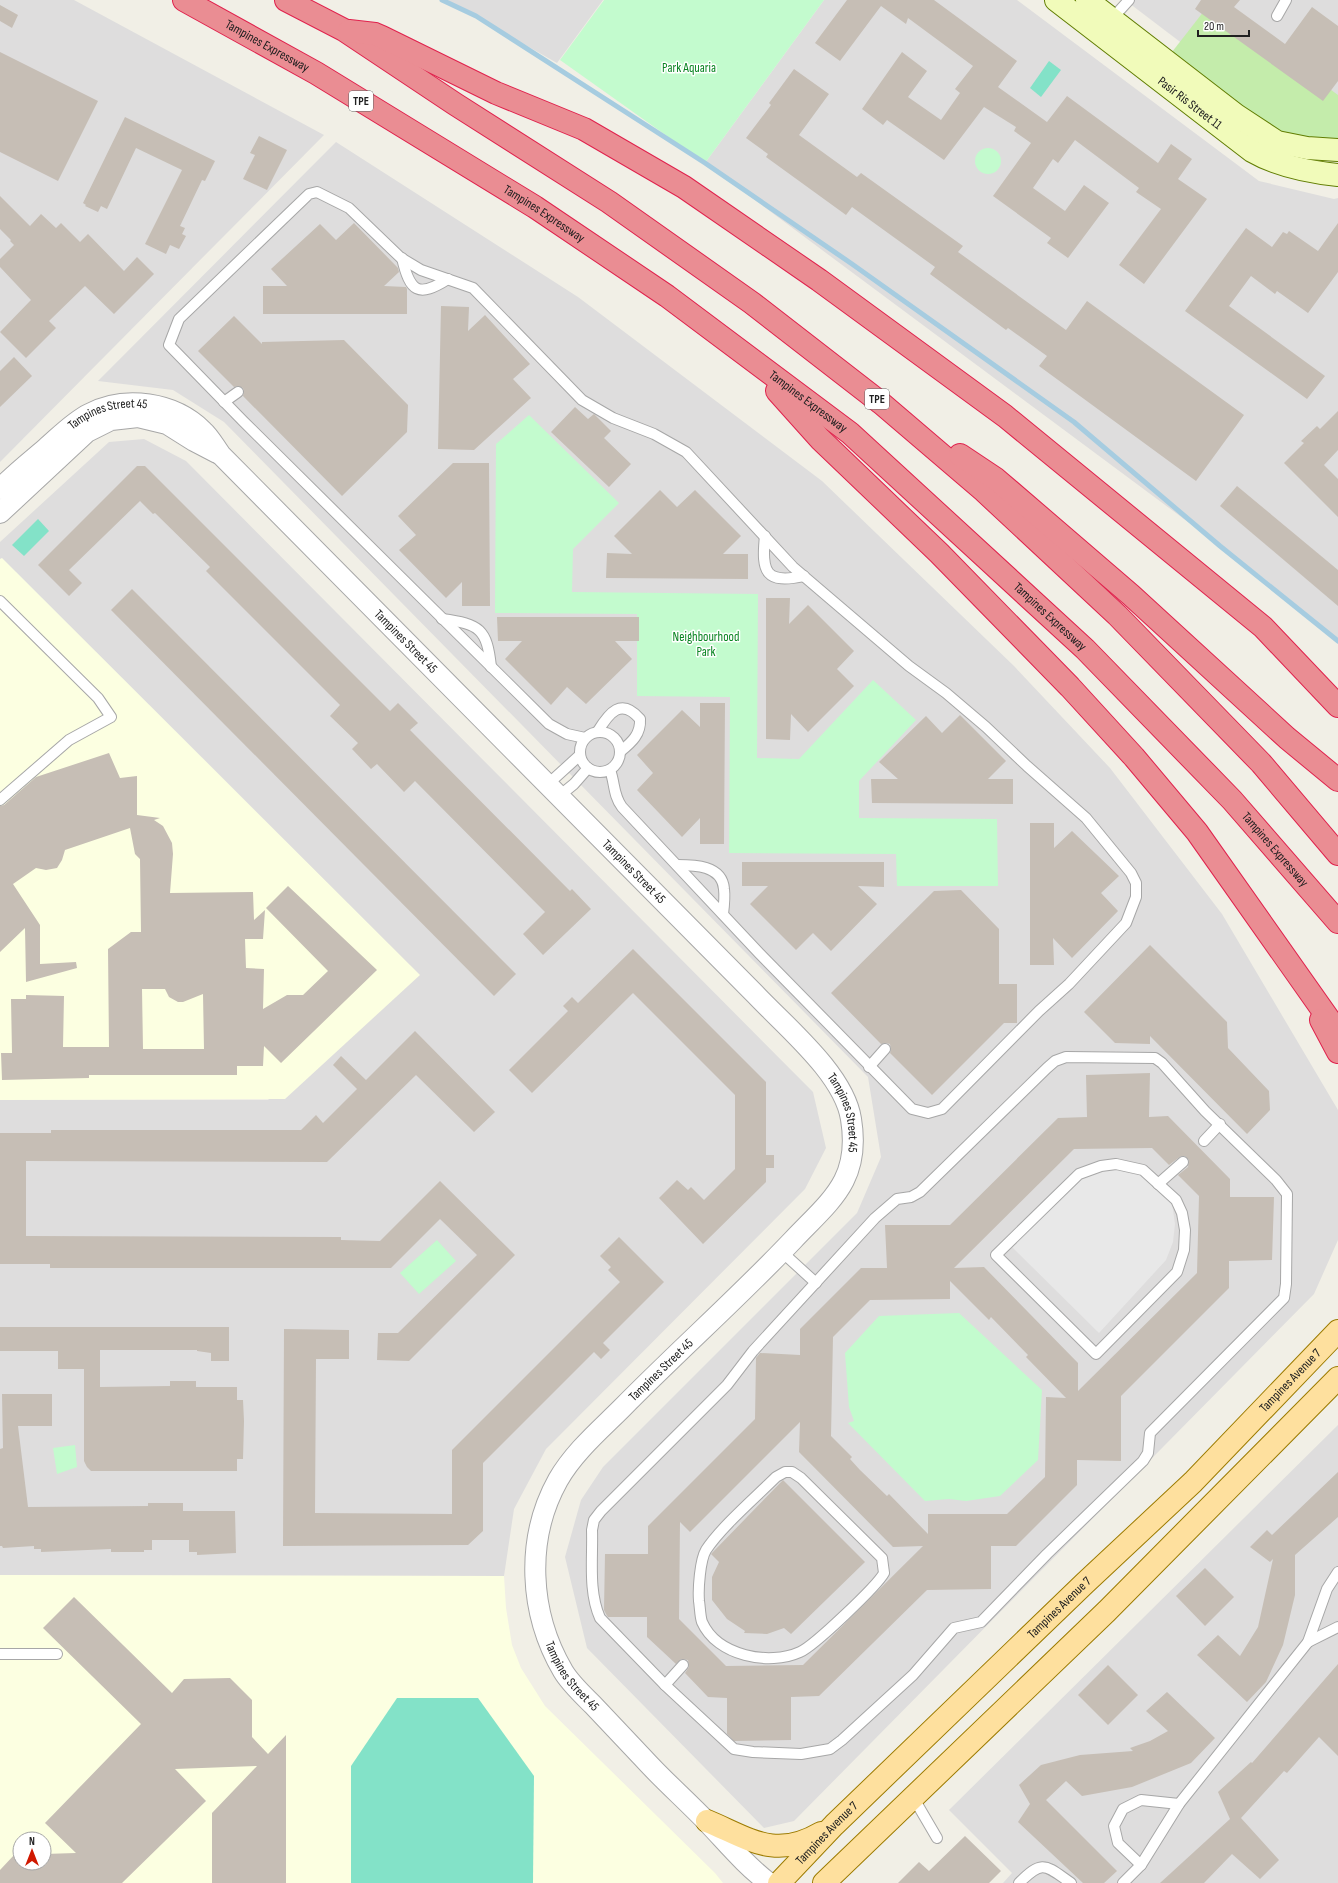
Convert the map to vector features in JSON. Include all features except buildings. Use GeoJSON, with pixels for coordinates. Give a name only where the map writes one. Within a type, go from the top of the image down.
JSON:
{"type":"FeatureCollection","features":[{"type":"Feature","properties":{"kind":"highway","name":"Tampines Expressway"},"geometry":{"type":"LineString","coordinates":[[184,0],[316,73],[536,207],[667,296],[850,433],[1085,649],[1232,800],[1338,922]]}},
{"type":"Feature","properties":{"kind":"highway","name":"TPE"},"geometry":{"type":"LineString","coordinates":[[286,0],[344,30],[455,104],[610,202],[752,303],[881,403],[984,491],[1117,615],[1261,763],[1338,854]]}},
{"type":"Feature","properties":{"kind":"highway"},"geometry":{"type":"LineString","coordinates":[[344,30],[375,34],[496,93],[584,128],[684,186],[819,280],[1005,416],[1263,627],[1338,706]]}},
{"type":"Feature","properties":{"kind":"highway"},"geometry":{"type":"LineString","coordinates":[[745,355],[820,439],[939,553],[1070,687],[1134,757],[1197,832],[1292,964],[1338,1032]]}},
{"type":"Feature","properties":{"kind":"highway"},"geometry":{"type":"LineString","coordinates":[[881,403],[996,479],[1130,595],[1287,738],[1338,780]]}},
{"type":"Feature","properties":{"kind":"highway"},"geometry":{"type":"LineString","coordinates":[[1292,964],[1338,1052]]}},
{"type":"Feature","properties":{"kind":"main road","name":"Tampines Avenue 7"},"geometry":{"type":"LineString","coordinates":[[779,1883],[834,1825],[1085,1583],[1193,1482],[1338,1331]]}},
{"type":"Feature","properties":{"kind":"main road"},"geometry":{"type":"LineString","coordinates":[[824,1883],[1108,1611],[1338,1378]]}},
{"type":"Feature","properties":{"kind":"main road"},"geometry":{"type":"LineString","coordinates":[[707,1821],[754,1842],[772,1846],[795,1844],[808,1840],[834,1825]]}},
{"type":"Feature","properties":{"kind":"street","name":"Pasir Ris Street 11"},"geometry":{"type":"LineString","coordinates":[[1056,0],[1106,26],[1277,142],[1307,148],[1338,150]]}},
{"type":"Feature","properties":{"kind":"street","name":"Pasir Ris Street 11"},"geometry":{"type":"LineString","coordinates":[[1087,0],[1106,26],[1252,151],[1268,160],[1306,171],[1338,175]]}},
{"type":"Feature","properties":{"kind":"street","name":"Tampines Street 45"},"geometry":{"type":"LineString","coordinates":[[0,488],[75,423],[90,413],[122,404],[136,403],[152,405],[179,415],[203,431],[221,455],[755,994],[824,1066],[839,1087],[851,1115],[853,1154],[848,1174],[838,1191],[782,1252],[715,1320],[640,1389],[567,1466],[557,1482],[543,1519],[534,1563],[538,1601],[543,1625],[551,1648],[564,1672],[658,1774],[707,1821],[751,1869],[769,1883]]}},
{"type":"Feature","properties":{"kind":"street","name":"Tampines Street 45"},"geometry":{"type":"LineString","coordinates":[[0,513],[87,432],[111,420],[138,417],[167,424],[194,441],[221,455]]}},
{"type":"Feature","properties":{"kind":"lane"},"geometry":{"type":"LineString","coordinates":[[1106,26],[1129,0]]}},
{"type":"Feature","properties":{"kind":"lane"},"geometry":{"type":"LineString","coordinates":[[1277,16],[1286,0]]}},
{"type":"Feature","properties":{"kind":"lane"},"geometry":{"type":"LineString","coordinates":[[585,738],[567,734],[554,728],[442,619],[224,402],[169,345],[179,320],[302,198],[309,194],[317,192],[349,208],[402,258],[421,270],[472,288],[582,400],[613,418],[654,434],[686,452],[804,576],[909,666],[957,702],[1086,818],[1131,873],[1136,883],[1136,897],[1126,923],[1069,984],[1039,1011],[942,1109],[928,1113],[912,1109],[869,1067],[677,865],[618,801],[610,770]]}},
{"type":"Feature","properties":{"kind":"lane"},"geometry":{"type":"LineString","coordinates":[[402,258],[406,278],[410,285],[417,289],[425,290],[435,287],[448,279]]}},
{"type":"Feature","properties":{"kind":"lane"},"geometry":{"type":"LineString","coordinates":[[224,402],[238,392]]}},
{"type":"Feature","properties":{"kind":"lane"},"geometry":{"type":"LineString","coordinates":[[765,536],[763,554],[765,566],[771,576],[776,579],[787,580],[804,576]]}},
{"type":"Feature","properties":{"kind":"lane"},"geometry":{"type":"LineString","coordinates":[[0,601],[98,698],[111,717],[68,740],[0,800]]}},
{"type":"Feature","properties":{"kind":"lane"},"geometry":{"type":"LineString","coordinates":[[442,619],[466,622],[484,635],[489,646],[491,667]]}},
{"type":"Feature","properties":{"kind":"lane"},"geometry":{"type":"LineString","coordinates":[[598,731],[603,731],[614,736],[618,740],[621,751],[618,762],[610,770],[603,772],[588,768],[582,762],[580,755],[581,746],[585,738],[598,731],[608,716],[617,709],[628,709],[636,714],[640,719],[639,732],[621,751]]}},
{"type":"Feature","properties":{"kind":"lane"},"geometry":{"type":"LineString","coordinates":[[553,791],[580,755]]}},
{"type":"Feature","properties":{"kind":"lane"},"geometry":{"type":"LineString","coordinates":[[553,791],[574,784],[588,768]]}},
{"type":"Feature","properties":{"kind":"lane"},"geometry":{"type":"LineString","coordinates":[[677,865],[707,867],[714,872],[724,888],[723,914]]}},
{"type":"Feature","properties":{"kind":"lane"},"geometry":{"type":"LineString","coordinates":[[869,1067],[885,1049]]}},
{"type":"Feature","properties":{"kind":"lane"},"geometry":{"type":"LineString","coordinates":[[1066,1057],[1155,1058],[1220,1124],[1276,1180],[1287,1194],[1286,1284],[1284,1298],[1150,1433],[1148,1453],[1143,1461],[1046,1554],[981,1622],[954,1628],[913,1675],[830,1749],[801,1754],[753,1752],[734,1749],[665,1685],[600,1618],[594,1605],[592,1530],[594,1520],[601,1511],[727,1385],[753,1351],[875,1218],[897,1199],[911,1197],[920,1192],[1054,1061],[1066,1057]]}},
{"type":"Feature","properties":{"kind":"lane"},"geometry":{"type":"LineString","coordinates":[[1204,1141],[1220,1124]]}},
{"type":"Feature","properties":{"kind":"lane"},"geometry":{"type":"LineString","coordinates":[[1158,1184],[1183,1162]]}},
{"type":"Feature","properties":{"kind":"lane"},"geometry":{"type":"LineString","coordinates":[[1116,1164],[1143,1170],[1158,1184],[1176,1200],[1182,1213],[1185,1230],[1184,1250],[1177,1272],[1096,1354],[996,1255],[1079,1174],[1101,1166],[1116,1164]]}},
{"type":"Feature","properties":{"kind":"lane"},"geometry":{"type":"LineString","coordinates":[[782,1252],[816,1283]]}},
{"type":"Feature","properties":{"kind":"lane"},"geometry":{"type":"LineString","coordinates":[[785,1472],[792,1472],[800,1478],[882,1558],[884,1573],[857,1602],[820,1637],[801,1652],[780,1657],[752,1657],[733,1652],[712,1637],[702,1621],[699,1595],[703,1557],[715,1538],[776,1477],[785,1472]]}},
{"type":"Feature","properties":{"kind":"lane"},"geometry":{"type":"LineString","coordinates":[[1123,1883],[1141,1865],[1179,1804],[1308,1642],[1327,1588],[1338,1572]]}},
{"type":"Feature","properties":{"kind":"lane"},"geometry":{"type":"LineString","coordinates":[[1308,1642],[1338,1627]]}},
{"type":"Feature","properties":{"kind":"lane"},"geometry":{"type":"LineString","coordinates":[[0,1654],[57,1654]]}},
{"type":"Feature","properties":{"kind":"lane"},"geometry":{"type":"LineString","coordinates":[[665,1685],[683,1666]]}},
{"type":"Feature","properties":{"kind":"lane"},"geometry":{"type":"LineString","coordinates":[[913,1797],[938,1838]]}},
{"type":"Feature","properties":{"kind":"lane"},"geometry":{"type":"LineString","coordinates":[[1141,1865],[1118,1843],[1114,1826],[1123,1809],[1141,1800],[1179,1804]]}},
{"type":"Feature","properties":{"kind":"lane"},"geometry":{"type":"LineString","coordinates":[[1019,1883],[1033,1868],[1040,1867],[1052,1869],[1071,1883]]}},
{"type":"Feature","properties":{"kind":"shaded area"},"geometry":{"type":"Polygon","coordinates":[[[0,0],[74,0],[324,135],[0,462],[0,0]]]}},
{"type":"Feature","properties":{"kind":"shaded area"},"geometry":{"type":"Polygon","coordinates":[[[447,0],[603,0],[557,63],[447,0]]]}},
{"type":"Feature","properties":{"kind":"shaded area"},"geometry":{"type":"Polygon","coordinates":[[[824,0],[1017,0],[1259,181],[1334,199],[1338,198],[1338,644],[1266,580],[705,163],[824,0]]]}},
{"type":"Feature","properties":{"kind":"shaded area"},"geometry":{"type":"Polygon","coordinates":[[[1125,0],[1338,0],[1338,132],[1271,111],[1125,0]]]}},
{"type":"Feature","properties":{"kind":"shaded area"},"geometry":{"type":"Polygon","coordinates":[[[336,142],[578,297],[822,481],[1014,666],[1110,768],[1222,914],[1338,1110],[1338,1240],[1314,1294],[794,1821],[764,1828],[587,1648],[565,1557],[581,1500],[603,1467],[857,1213],[881,1157],[868,1077],[224,422],[173,390],[98,381],[336,142]]]}},
{"type":"Feature","properties":{"kind":"shaded area"},"geometry":{"type":"Polygon","coordinates":[[[144,439],[186,461],[813,1092],[826,1148],[805,1189],[546,1449],[514,1509],[504,1576],[0,1575],[0,1100],[268,1100],[397,972],[0,573],[0,542],[109,442],[144,439]]]}},
{"type":"Feature","properties":{"kind":"shaded area"},"geometry":{"type":"Polygon","coordinates":[[[2,558],[420,975],[285,1099],[0,1100],[0,559],[2,558]]]}},
{"type":"Feature","properties":{"kind":"shaded area"},"geometry":{"type":"Polygon","coordinates":[[[1115,1166],[1136,1170],[1158,1184],[1172,1203],[1175,1224],[1173,1242],[1166,1260],[1099,1333],[1011,1246],[1077,1180],[1096,1171],[1115,1166]]]}},
{"type":"Feature","properties":{"kind":"shaded area"},"geometry":{"type":"Polygon","coordinates":[[[1338,1425],[1338,1883],[1003,1883],[1012,1873],[949,1810],[1338,1425]]]}},
{"type":"Feature","properties":{"kind":"shaded area"},"geometry":{"type":"Polygon","coordinates":[[[0,1575],[504,1576],[506,1608],[512,1645],[521,1668],[545,1706],[715,1873],[723,1883],[0,1883],[0,1575]]]}},
{"type":"Feature","properties":{"kind":"green space","name":"Park Aquaria"},"geometry":{"type":"Polygon","coordinates":[[[604,0],[824,0],[705,163],[560,60],[604,0]]]}},
{"type":"Feature","properties":{"kind":"green space"},"geometry":{"type":"Polygon","coordinates":[[[1211,2],[1338,95],[1338,149],[1286,140],[1172,52],[1211,2]]]}},
{"type":"Feature","properties":{"kind":"green space"},"geometry":{"type":"Polygon","coordinates":[[[1049,61],[1061,70],[1041,97],[1030,88],[1049,61]]]}},
{"type":"Feature","properties":{"kind":"green space"},"geometry":{"type":"Polygon","coordinates":[[[988,148],[997,152],[1001,161],[997,170],[988,174],[979,170],[975,161],[979,152],[988,148]]]}},
{"type":"Feature","properties":{"kind":"green space","name":"Neighbourhood Park"},"geometry":{"type":"Polygon","coordinates":[[[529,415],[619,503],[573,549],[572,592],[758,594],[757,758],[799,759],[873,680],[916,720],[859,781],[859,818],[997,819],[998,886],[897,886],[896,854],[729,853],[730,697],[637,696],[637,614],[495,613],[496,444],[529,415]]]}},
{"type":"Feature","properties":{"kind":"green space"},"geometry":{"type":"Polygon","coordinates":[[[38,519],[49,531],[24,556],[12,545],[38,519]]]}},
{"type":"Feature","properties":{"kind":"green space"},"geometry":{"type":"Polygon","coordinates":[[[437,1240],[456,1261],[419,1294],[400,1273],[437,1240]]]}},
{"type":"Feature","properties":{"kind":"green space"},"geometry":{"type":"Polygon","coordinates":[[[959,1313],[1042,1390],[1038,1460],[1000,1496],[966,1501],[949,1499],[925,1501],[848,1423],[854,1421],[849,1407],[845,1353],[879,1316],[959,1313]]]}},
{"type":"Feature","properties":{"kind":"green space"},"geometry":{"type":"Polygon","coordinates":[[[75,1445],[77,1467],[57,1474],[53,1448],[75,1445]]]}},
{"type":"Feature","properties":{"kind":"green space"},"geometry":{"type":"Polygon","coordinates":[[[397,1698],[478,1698],[534,1776],[533,1883],[351,1883],[351,1766],[397,1698]]]}},
{"type":"Feature","properties":{"kind":"waterway"},"geometry":{"type":"LineString","coordinates":[[442,0],[476,16],[705,163],[852,264],[1074,422],[1220,546],[1338,641]]}}]}
